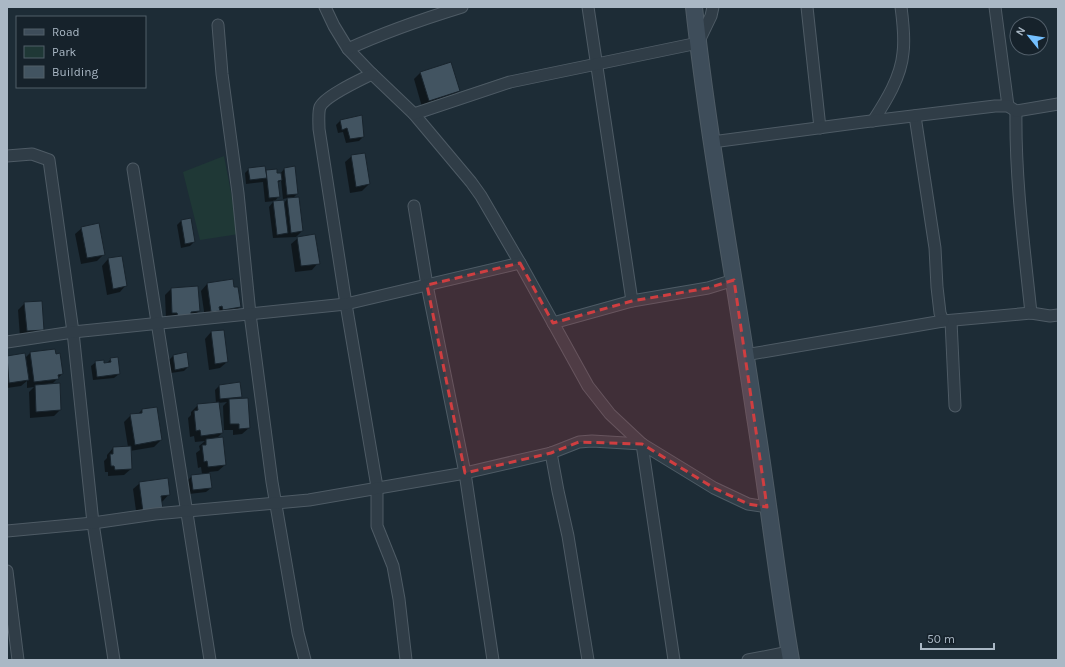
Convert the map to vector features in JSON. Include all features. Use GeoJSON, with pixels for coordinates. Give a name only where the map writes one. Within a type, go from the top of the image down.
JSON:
{"type":"FeatureCollection","features":[{"type":"Feature","properties":{"kind":"street"},"geometry":{"type":"LineString","coordinates":[[325,7],[334,26],[348,49],[414,114],[481,196],[588,386],[610,414],[642,444],[720,491],[748,504],[768,507]]}},
{"type":"Feature","properties":{"kind":"street"},"geometry":{"type":"LineString","coordinates":[[348,49],[414,22],[462,7]]}},
{"type":"Feature","properties":{"kind":"street"},"geometry":{"type":"LineString","coordinates":[[588,7],[632,301]]}},
{"type":"Feature","properties":{"kind":"street"},"geometry":{"type":"LineString","coordinates":[[694,7],[712,142],[756,417],[790,656],[748,660]]}},
{"type":"Feature","properties":{"kind":"street"},"geometry":{"type":"LineString","coordinates":[[698,43],[711,16],[713,7]]}},
{"type":"Feature","properties":{"kind":"street"},"geometry":{"type":"LineString","coordinates":[[807,7],[820,128]]}},
{"type":"Feature","properties":{"kind":"street"},"geometry":{"type":"LineString","coordinates":[[873,120],[886,101],[896,80],[903,55],[904,34],[901,7]]}},
{"type":"Feature","properties":{"kind":"street"},"geometry":{"type":"LineString","coordinates":[[995,7],[1015,130],[1021,211],[1032,313]]}},
{"type":"Feature","properties":{"kind":"street"},"geometry":{"type":"LineString","coordinates":[[218,25],[222,74],[238,193],[250,314],[272,482],[298,633],[305,660]]}},
{"type":"Feature","properties":{"kind":"street"},"geometry":{"type":"LineString","coordinates":[[414,114],[510,82],[698,43]]}},
{"type":"Feature","properties":{"kind":"street"},"geometry":{"type":"LineString","coordinates":[[372,74],[324,102],[320,108],[319,129],[346,304],[377,488],[377,526],[393,566],[399,599],[406,660]]}},
{"type":"Feature","properties":{"kind":"street"},"geometry":{"type":"LineString","coordinates":[[712,142],[873,120],[995,106],[1012,108],[1058,104]]}},
{"type":"Feature","properties":{"kind":"street"},"geometry":{"type":"LineString","coordinates":[[915,116],[935,248],[940,313],[947,321],[955,406]]}},
{"type":"Feature","properties":{"kind":"street"},"geometry":{"type":"LineString","coordinates":[[7,156],[32,154],[49,160],[73,332],[93,523],[114,660]]}},
{"type":"Feature","properties":{"kind":"street"},"geometry":{"type":"LineString","coordinates":[[133,169],[210,660]]}},
{"type":"Feature","properties":{"kind":"street"},"geometry":{"type":"LineString","coordinates":[[414,206],[427,285],[465,473],[493,660]]}},
{"type":"Feature","properties":{"kind":"street"},"geometry":{"type":"LineString","coordinates":[[7,342],[73,332],[346,304],[520,263]]}},
{"type":"Feature","properties":{"kind":"street"},"geometry":{"type":"LineString","coordinates":[[553,323],[632,301],[708,288],[734,280]]}},
{"type":"Feature","properties":{"kind":"street"},"geometry":{"type":"LineString","coordinates":[[745,355],[947,321],[1032,313],[1050,316],[1058,315]]}},
{"type":"Feature","properties":{"kind":"street"},"geometry":{"type":"LineString","coordinates":[[7,531],[93,523],[155,514],[309,500],[465,473],[551,453],[579,442],[592,441],[642,444]]}},
{"type":"Feature","properties":{"kind":"street"},"geometry":{"type":"LineString","coordinates":[[642,444],[674,660]]}},
{"type":"Feature","properties":{"kind":"street"},"geometry":{"type":"LineString","coordinates":[[551,453],[568,536],[588,660]]}},
{"type":"Feature","properties":{"kind":"street"},"geometry":{"type":"LineString","coordinates":[[7,571],[18,660]]}},
{"type":"Feature","properties":{"kind":"highlighted area"},"geometry":{"type":"Polygon","coordinates":[[[520,263],[553,323],[632,301],[708,288],[734,280],[767,507],[748,504],[714,488],[642,444],[579,442],[551,453],[465,473],[427,285],[520,263]]]}},
{"type":"Feature","properties":{"kind":"green space"},"geometry":{"type":"Polygon","coordinates":[[[224,156],[239,234],[200,240],[183,172],[224,156]]]}},
{"type":"Feature","properties":{"kind":"building"},"geometry":{"type":"Polygon","coordinates":[[[451,62],[460,91],[429,101],[420,72],[451,62]]]}},
{"type":"Feature","properties":{"kind":"building"},"geometry":{"type":"Polygon","coordinates":[[[362,115],[364,137],[350,139],[347,128],[342,130],[340,120],[362,115]]]}},
{"type":"Feature","properties":{"kind":"building"},"geometry":{"type":"Polygon","coordinates":[[[365,153],[370,184],[356,187],[351,155],[365,153]]]}},
{"type":"Feature","properties":{"kind":"building"},"geometry":{"type":"Polygon","coordinates":[[[265,166],[267,178],[250,180],[248,168],[265,166]]]}},
{"type":"Feature","properties":{"kind":"building"},"geometry":{"type":"Polygon","coordinates":[[[295,166],[298,194],[287,195],[284,168],[295,166]]]}},
{"type":"Feature","properties":{"kind":"building"},"geometry":{"type":"Polygon","coordinates":[[[277,169],[277,173],[281,173],[282,180],[278,181],[280,197],[269,198],[266,170],[277,169]]]}},
{"type":"Feature","properties":{"kind":"building"},"geometry":{"type":"Polygon","coordinates":[[[299,197],[303,231],[291,233],[287,198],[299,197]]]}},
{"type":"Feature","properties":{"kind":"building"},"geometry":{"type":"Polygon","coordinates":[[[284,200],[288,233],[277,235],[273,201],[284,200]]]}},
{"type":"Feature","properties":{"kind":"building"},"geometry":{"type":"Polygon","coordinates":[[[191,218],[195,242],[185,244],[181,220],[191,218]]]}},
{"type":"Feature","properties":{"kind":"building"},"geometry":{"type":"Polygon","coordinates":[[[99,223],[105,255],[87,258],[81,227],[99,223]]]}},
{"type":"Feature","properties":{"kind":"building"},"geometry":{"type":"Polygon","coordinates":[[[315,234],[320,264],[301,266],[297,237],[315,234]]]}},
{"type":"Feature","properties":{"kind":"building"},"geometry":{"type":"Polygon","coordinates":[[[122,256],[127,286],[113,289],[108,258],[122,256]]]}},
{"type":"Feature","properties":{"kind":"building"},"geometry":{"type":"Polygon","coordinates":[[[233,279],[234,287],[238,287],[241,307],[223,310],[222,306],[219,307],[220,311],[211,312],[207,283],[233,279]]]}},
{"type":"Feature","properties":{"kind":"building"},"geometry":{"type":"Polygon","coordinates":[[[198,286],[200,311],[191,312],[191,315],[178,316],[177,313],[172,313],[171,288],[198,286]]]}},
{"type":"Feature","properties":{"kind":"building"},"geometry":{"type":"Polygon","coordinates":[[[42,301],[44,330],[27,331],[24,302],[42,301]]]}},
{"type":"Feature","properties":{"kind":"building"},"geometry":{"type":"Polygon","coordinates":[[[224,330],[228,362],[215,364],[211,331],[224,330]]]}},
{"type":"Feature","properties":{"kind":"building"},"geometry":{"type":"Polygon","coordinates":[[[55,349],[56,354],[60,353],[63,374],[58,375],[59,379],[34,382],[30,352],[55,349]]]}},
{"type":"Feature","properties":{"kind":"building"},"geometry":{"type":"Polygon","coordinates":[[[187,352],[189,367],[175,370],[173,355],[187,352]]]}},
{"type":"Feature","properties":{"kind":"building"},"geometry":{"type":"Polygon","coordinates":[[[25,353],[29,380],[9,383],[7,356],[25,353]]]}},
{"type":"Feature","properties":{"kind":"building"},"geometry":{"type":"Polygon","coordinates":[[[118,357],[120,374],[97,377],[95,361],[104,360],[104,363],[111,362],[110,358],[118,357]]]}},
{"type":"Feature","properties":{"kind":"building"},"geometry":{"type":"Polygon","coordinates":[[[240,382],[242,397],[220,399],[219,385],[240,382]]]}},
{"type":"Feature","properties":{"kind":"building"},"geometry":{"type":"Polygon","coordinates":[[[60,383],[61,410],[36,412],[35,385],[60,383]]]}},
{"type":"Feature","properties":{"kind":"building"},"geometry":{"type":"Polygon","coordinates":[[[248,398],[250,428],[239,429],[239,424],[230,424],[229,399],[248,398]]]}},
{"type":"Feature","properties":{"kind":"building"},"geometry":{"type":"Polygon","coordinates":[[[219,402],[223,433],[201,436],[200,430],[196,431],[194,411],[198,410],[197,404],[219,402]]]}},
{"type":"Feature","properties":{"kind":"building"},"geometry":{"type":"Polygon","coordinates":[[[157,407],[162,440],[135,445],[130,414],[142,413],[142,409],[157,407]]]}},
{"type":"Feature","properties":{"kind":"building"},"geometry":{"type":"Polygon","coordinates":[[[223,437],[226,465],[208,467],[207,461],[204,462],[202,445],[206,445],[206,439],[223,437]]]}},
{"type":"Feature","properties":{"kind":"building"},"geometry":{"type":"Polygon","coordinates":[[[131,446],[132,469],[115,470],[114,466],[111,466],[110,454],[113,454],[113,447],[131,446]]]}},
{"type":"Feature","properties":{"kind":"building"},"geometry":{"type":"Polygon","coordinates":[[[210,473],[212,488],[193,490],[191,475],[210,473]]]}},
{"type":"Feature","properties":{"kind":"building"},"geometry":{"type":"Polygon","coordinates":[[[168,478],[170,495],[161,496],[163,509],[143,512],[139,482],[168,478]]]}}]}
